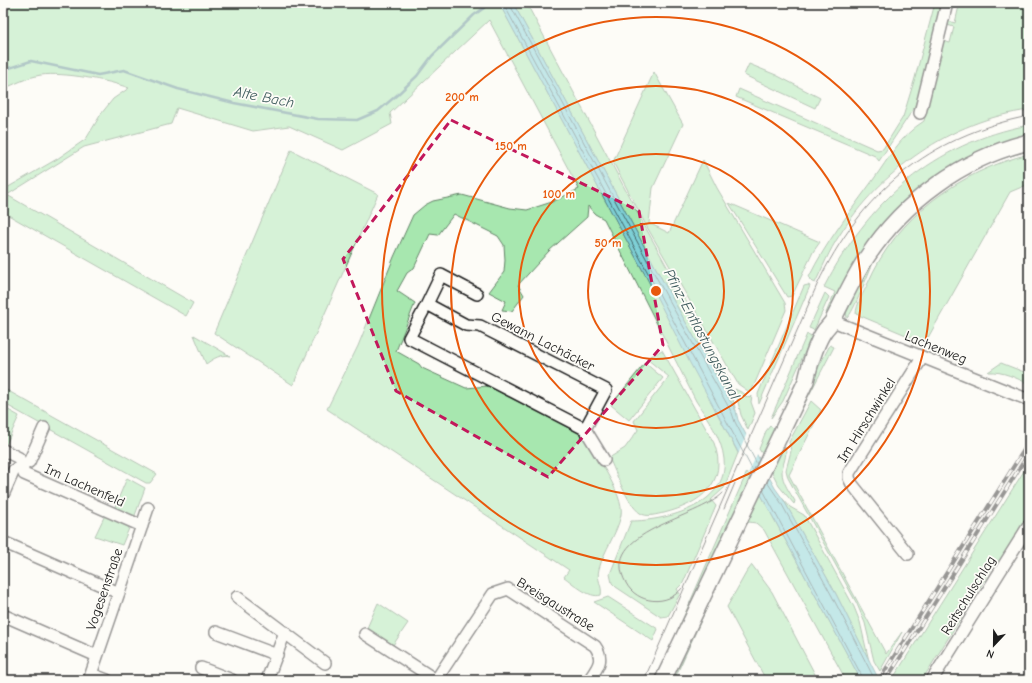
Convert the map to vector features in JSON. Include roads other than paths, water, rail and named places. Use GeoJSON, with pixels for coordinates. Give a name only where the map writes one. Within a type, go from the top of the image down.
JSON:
{"type":"FeatureCollection","features":[{"type":"Feature","properties":{"kind":"street"},"geometry":{"type":"LineString","coordinates":[[920,112],[947,3]]}},
{"type":"Feature","properties":{"kind":"street"},"geometry":{"type":"LineString","coordinates":[[663,680],[679,635],[755,488],[806,380],[816,366],[828,341],[832,330],[833,321],[866,258],[886,231],[904,212],[941,181],[961,169],[1000,150],[1029,142]]}},
{"type":"Feature","properties":{"kind":"street"},"geometry":{"type":"LineString","coordinates":[[476,294],[441,275],[409,338],[585,429],[604,460]]}},
{"type":"Feature","properties":{"kind":"street","name":"Gewann Lachäcker"},"geometry":{"type":"LineString","coordinates":[[426,304],[466,325],[480,326],[606,390],[585,429]]}},
{"type":"Feature","properties":{"kind":"street","name":"Lachenweg"},"geometry":{"type":"LineString","coordinates":[[833,321],[1029,400]]}},
{"type":"Feature","properties":{"kind":"street","name":"Im Hirschwinkel"},"geometry":{"type":"LineString","coordinates":[[908,554],[849,478],[849,473],[922,358]]}},
{"type":"Feature","properties":{"kind":"street"},"geometry":{"type":"LineString","coordinates":[[3,495],[14,470],[29,462],[44,428]]}},
{"type":"Feature","properties":{"kind":"street"},"geometry":{"type":"LineString","coordinates":[[3,450],[20,458],[22,466]]}},
{"type":"Feature","properties":{"kind":"street","name":"Im Lachenfeld"},"geometry":{"type":"LineString","coordinates":[[22,466],[24,474],[142,526]]}},
{"type":"Feature","properties":{"kind":"street","name":"Vogesenstraße"},"geometry":{"type":"LineString","coordinates":[[90,677],[148,508]]}},
{"type":"Feature","properties":{"kind":"street","name":"Reitschulschlag"},"geometry":{"type":"LineString","coordinates":[[932,680],[1029,525]]}},
{"type":"Feature","properties":{"kind":"street"},"geometry":{"type":"LineString","coordinates":[[3,542],[119,593]]}},
{"type":"Feature","properties":{"kind":"street","name":"Breisgaustraße"},"geometry":{"type":"LineString","coordinates":[[436,680],[494,594],[508,589],[595,646],[600,653],[601,660],[589,680]]}},
{"type":"Feature","properties":{"kind":"street"},"geometry":{"type":"LineString","coordinates":[[237,596],[325,663]]}},
{"type":"Feature","properties":{"kind":"street"},"geometry":{"type":"LineString","coordinates":[[3,616],[97,656]]}},
{"type":"Feature","properties":{"kind":"street"},"geometry":{"type":"LineString","coordinates":[[216,632],[277,654]]}},
{"type":"Feature","properties":{"kind":"street"},"geometry":{"type":"LineString","coordinates":[[267,680],[285,632]]}},
{"type":"Feature","properties":{"kind":"street"},"geometry":{"type":"LineString","coordinates":[[365,634],[436,680]]}},
{"type":"Feature","properties":{"kind":"street"},"geometry":{"type":"LineString","coordinates":[[201,668],[232,680]]}},
{"type":"Feature","properties":{"kind":"street"},"geometry":{"type":"LineString","coordinates":[[90,677],[106,680]]}},
{"type":"Feature","properties":{"kind":"water"},"geometry":{"type":"Polygon","coordinates":[[[499,3],[513,3],[672,298],[736,411],[738,420],[775,488],[783,499],[836,594],[879,680],[861,680],[690,363],[648,280],[499,3]]]}},
{"type":"Feature","properties":{"kind":"waterway","name":"Alte Bach"},"geometry":{"type":"LineString","coordinates":[[3,70],[31,61],[98,75],[124,70],[178,89],[234,103],[318,119],[357,120],[378,111],[397,95],[417,76],[432,56],[474,15],[484,8]]}},
{"type":"Feature","properties":{"kind":"tram line"},"geometry":{"type":"LineString","coordinates":[[644,680],[817,285],[834,252],[854,223],[877,197],[902,174],[929,154],[960,138],[993,125],[1029,116]]}},
{"type":"Feature","properties":{"kind":"tram line"},"geometry":{"type":"LineString","coordinates":[[724,509],[735,483]]}},
{"type":"Feature","properties":{"kind":"tram line"},"geometry":{"type":"LineString","coordinates":[[682,588],[676,594],[661,600],[645,599],[637,595],[626,583],[621,565],[626,551],[638,539],[655,528],[694,511],[711,502],[723,493]]}},
{"type":"Feature","properties":{"kind":"railway"},"geometry":{"type":"LineString","coordinates":[[879,680],[1029,442]]}},
{"type":"Feature","properties":{"kind":"railway"},"geometry":{"type":"LineString","coordinates":[[886,680],[1029,453]]}},
{"type":"Feature","properties":{"kind":"water label","name":"Pfinz-Entlastungskanal"},"geometry":{"type":"Point","coordinates":[702,334]}}]}
